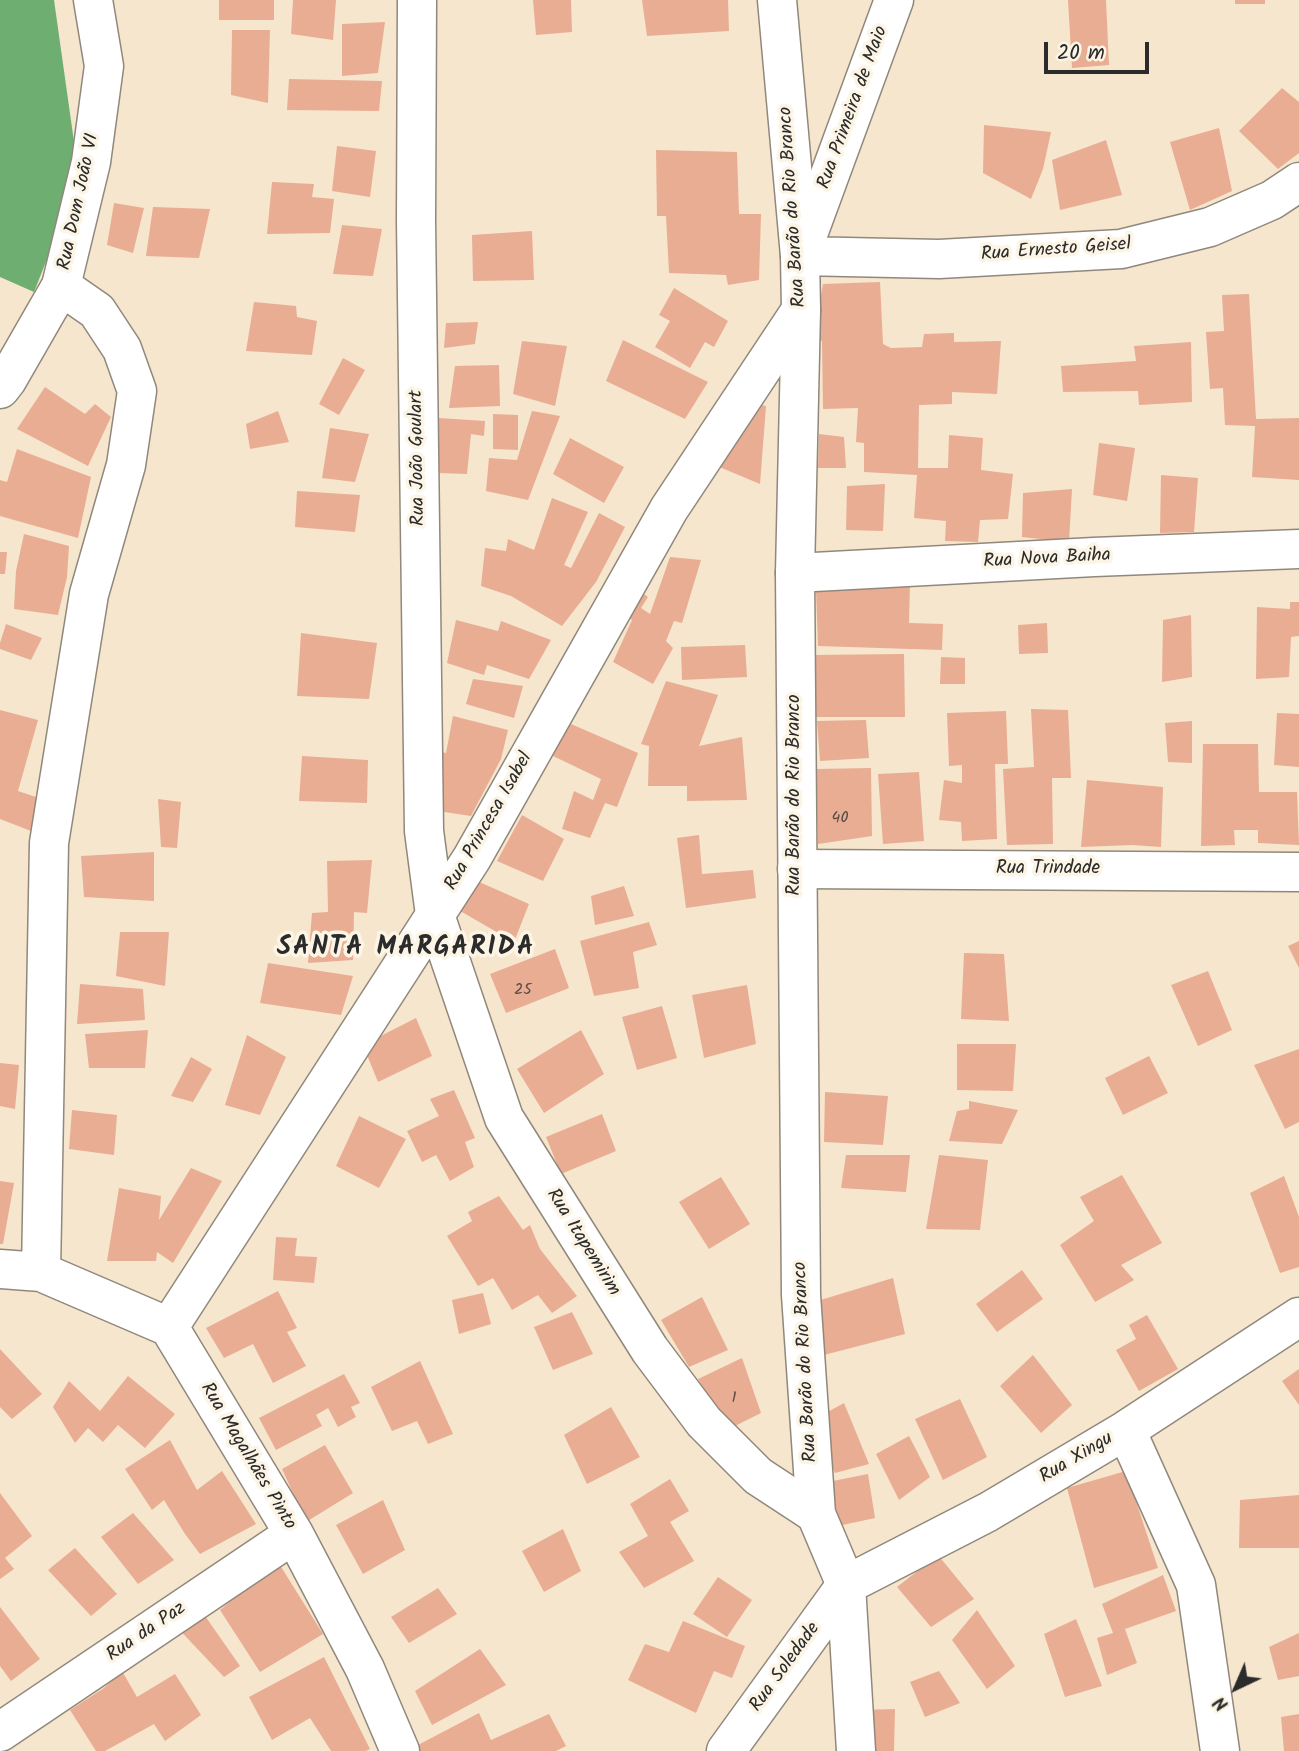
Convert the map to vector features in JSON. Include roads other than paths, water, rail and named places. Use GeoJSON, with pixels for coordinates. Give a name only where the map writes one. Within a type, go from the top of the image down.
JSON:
{"type":"FeatureCollection","features":[{"type":"Feature","properties":{"kind":"street","name":"Rua Dom João VI"},"geometry":{"type":"LineString","coordinates":[[0,388],[61,286],[92,162],[104,66],[93,0]]}},
{"type":"Feature","properties":{"kind":"street","name":"Rua João Goulart"},"geometry":{"type":"LineString","coordinates":[[417,0],[416,221],[424,831],[435,915]]}},
{"type":"Feature","properties":{"kind":"street","name":"Rua Barão do Rio Branco"},"geometry":{"type":"LineString","coordinates":[[777,0],[800,256],[802,310],[795,573],[802,1295],[816,1514],[846,1584],[856,1751]]}},
{"type":"Feature","properties":{"kind":"street","name":"Rua Primeira de Maio"},"geometry":{"type":"LineString","coordinates":[[800,256],[894,0]]}},
{"type":"Feature","properties":{"kind":"street","name":"Rua Ernesto Geisel"},"geometry":{"type":"LineString","coordinates":[[800,256],[939,259],[1121,249],[1210,227],[1272,200],[1299,182]]}},
{"type":"Feature","properties":{"kind":"street"},"geometry":{"type":"LineString","coordinates":[[41,1272],[49,844],[89,594],[126,466],[137,391],[122,349],[97,311],[61,286]]}},
{"type":"Feature","properties":{"kind":"street","name":"Rua Princesa Isabel"},"geometry":{"type":"LineString","coordinates":[[169,1327],[471,858],[669,509],[802,310]]}},
{"type":"Feature","properties":{"kind":"street","name":"Rua Nova Baiha"},"geometry":{"type":"LineString","coordinates":[[795,573],[1094,557],[1299,550]]}},
{"type":"Feature","properties":{"kind":"street","name":"Rua Trindade"},"geometry":{"type":"LineString","coordinates":[[797,869],[1299,872]]}},
{"type":"Feature","properties":{"kind":"street","name":"Rua Itapemirim"},"geometry":{"type":"LineString","coordinates":[[435,915],[504,1118],[650,1350],[704,1422],[758,1476],[816,1514]]}},
{"type":"Feature","properties":{"kind":"street"},"geometry":{"type":"LineString","coordinates":[[0,1269],[41,1272],[169,1327]]}},
{"type":"Feature","properties":{"kind":"street","name":"Rua Xingu"},"geometry":{"type":"LineString","coordinates":[[846,1584],[988,1512],[1126,1430],[1299,1317]]}},
{"type":"Feature","properties":{"kind":"street","name":"Rua Magalhães Pinto"},"geometry":{"type":"LineString","coordinates":[[169,1327],[294,1534],[365,1668],[400,1751]]}},
{"type":"Feature","properties":{"kind":"street"},"geometry":{"type":"LineString","coordinates":[[1126,1430],[1196,1585],[1220,1751]]}},
{"type":"Feature","properties":{"kind":"street","name":"Rua da Paz"},"geometry":{"type":"LineString","coordinates":[[10,1737],[294,1534]]}},
{"type":"Feature","properties":{"kind":"street","name":"Rua Soledade"},"geometry":{"type":"LineString","coordinates":[[726,1751],[846,1584]]}},
{"type":"Feature","properties":{"kind":"district","name":"SANTA MARGARIDA"},"geometry":{"type":"Point","coordinates":[406,950]}}]}
